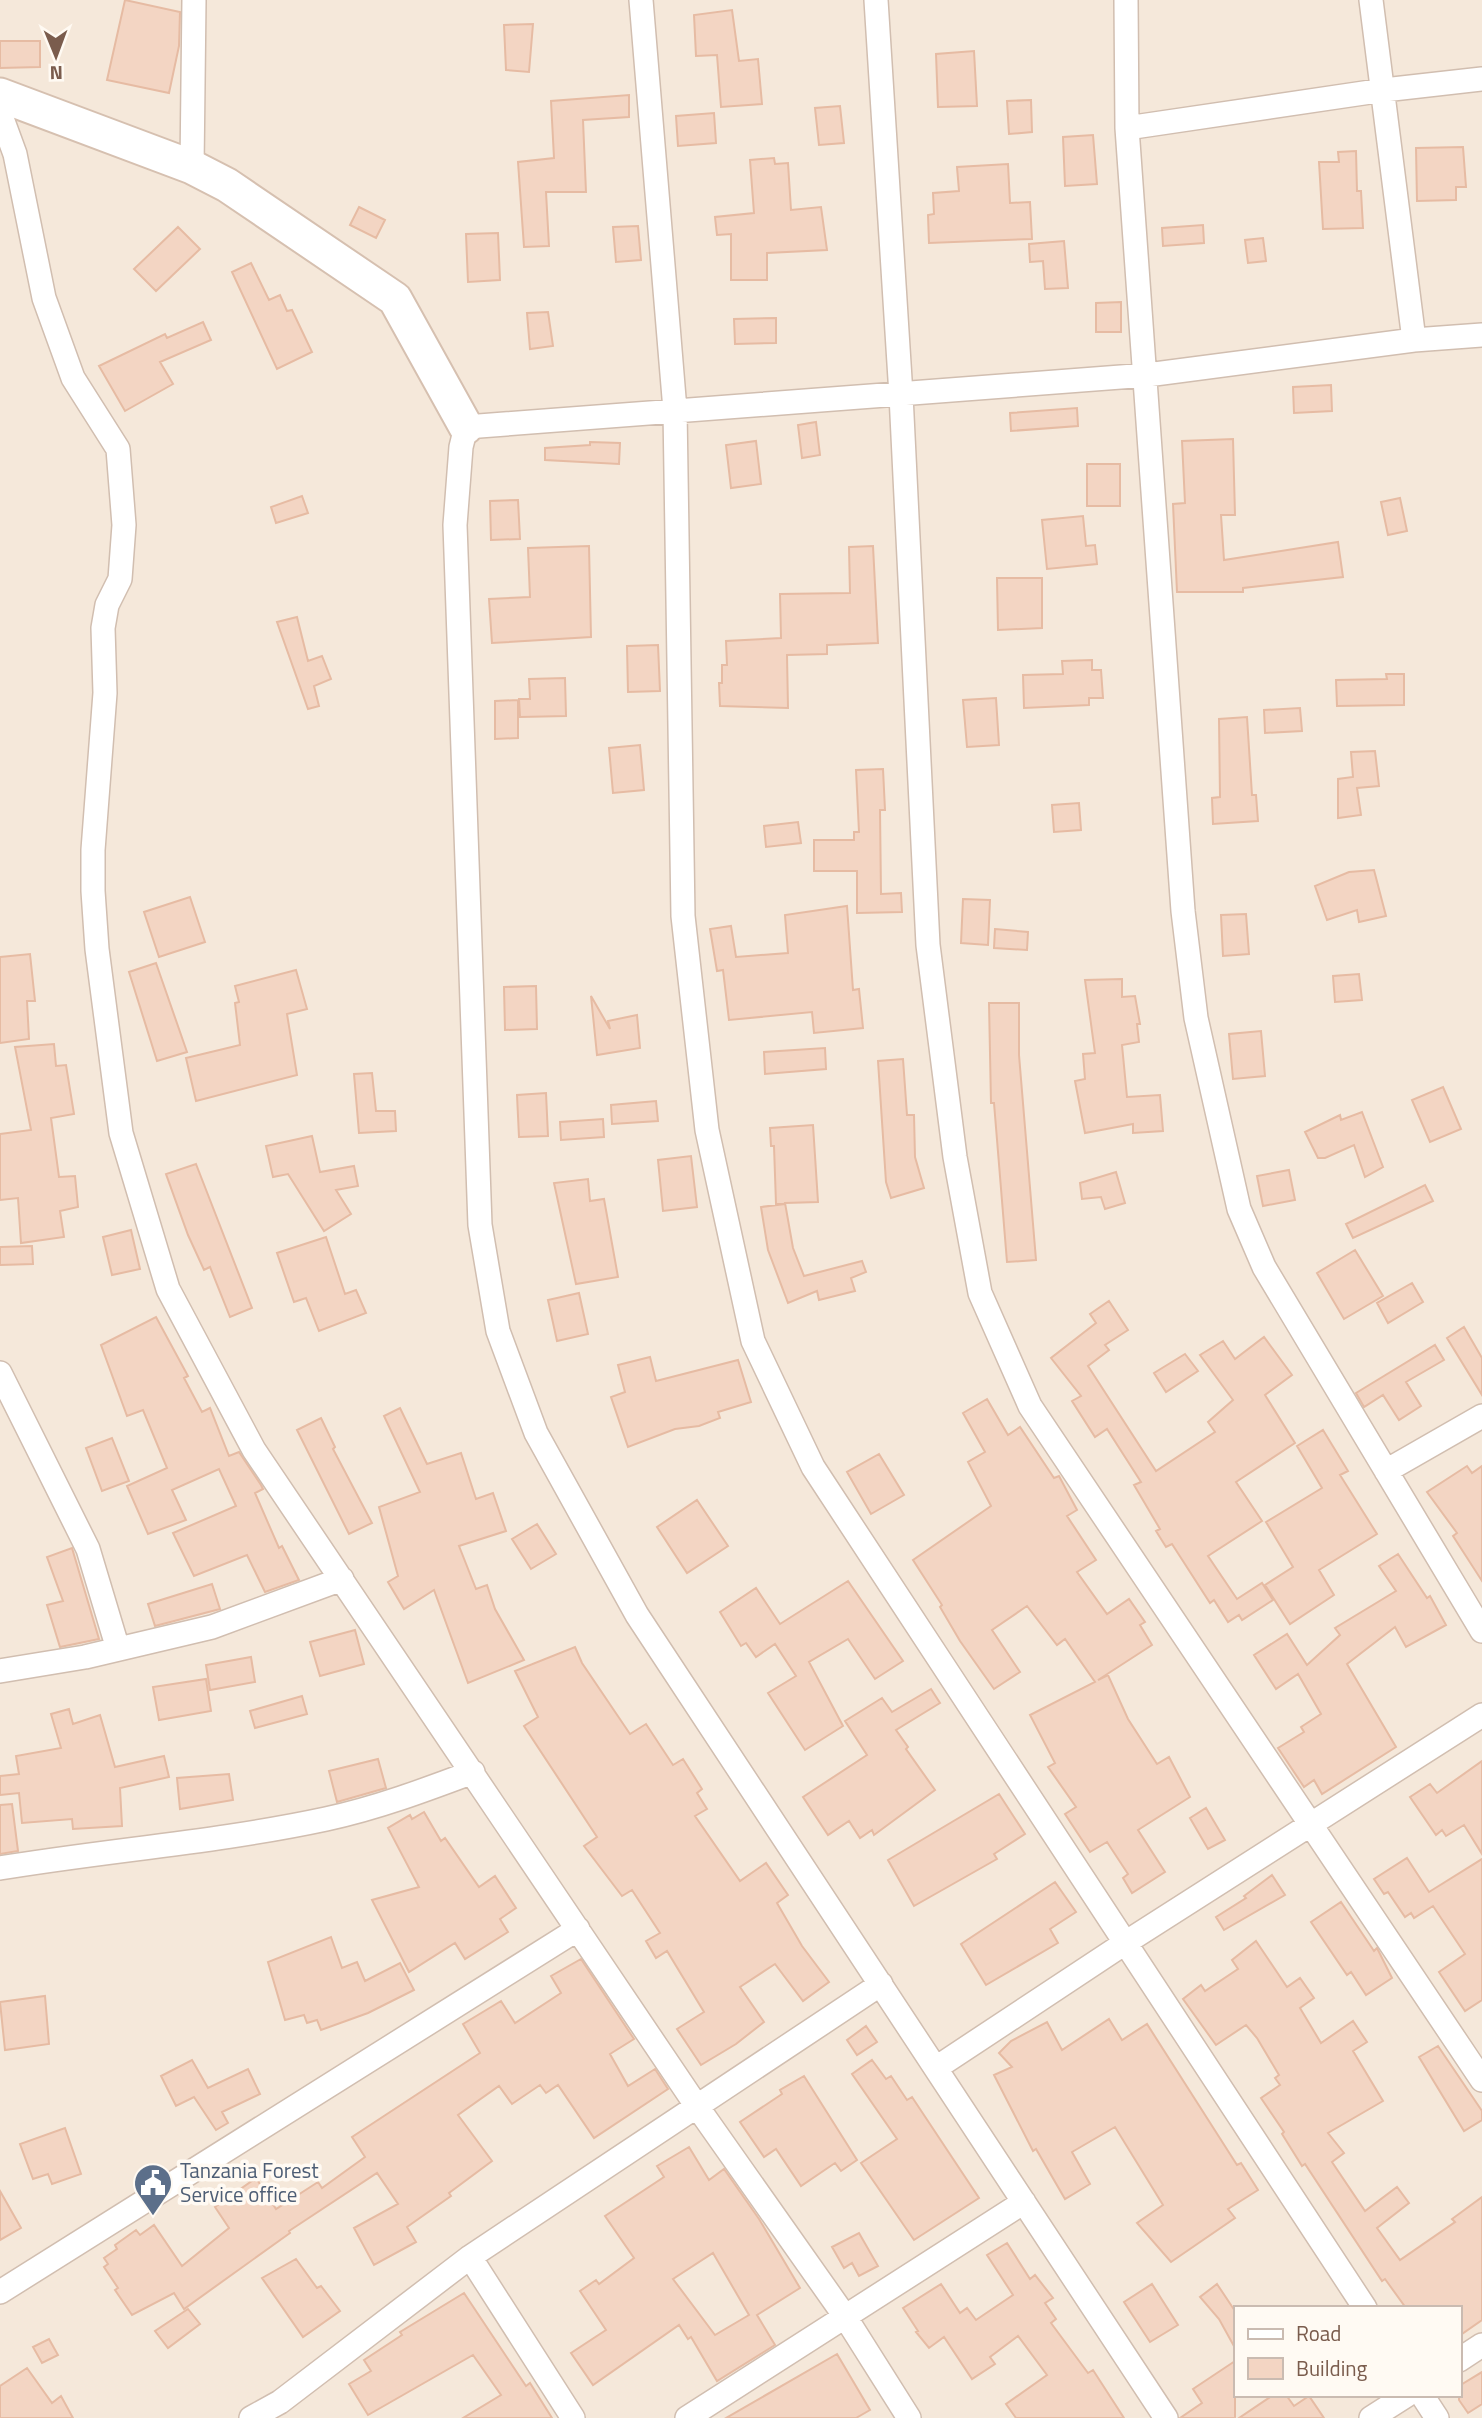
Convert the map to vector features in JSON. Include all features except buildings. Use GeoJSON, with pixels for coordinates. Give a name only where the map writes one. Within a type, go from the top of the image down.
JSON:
{"type":"FeatureCollection","features":[{"type":"Feature","properties":{"kind":"street"},"geometry":{"type":"LineString","coordinates":[[192,167],[194,0]]}},
{"type":"Feature","properties":{"kind":"street"},"geometry":{"type":"LineString","coordinates":[[641,0],[674,410],[683,916],[707,1130],[753,1342],[813,1467],[1364,2306]]}},
{"type":"Feature","properties":{"kind":"street"},"geometry":{"type":"LineString","coordinates":[[876,0],[901,395],[928,944],[955,1157],[980,1293],[1030,1406],[1482,2080]]}},
{"type":"Feature","properties":{"kind":"street"},"geometry":{"type":"LineString","coordinates":[[1126,0],[1127,128],[1183,911],[1196,1018],[1239,1209],[1264,1267],[1482,1631]]}},
{"type":"Feature","properties":{"kind":"street"},"geometry":{"type":"LineString","coordinates":[[1371,0],[1414,340]]}},
{"type":"Feature","properties":{"kind":"street"},"geometry":{"type":"LineString","coordinates":[[1127,128],[1384,90],[1482,79]]}},
{"type":"Feature","properties":{"kind":"street"},"geometry":{"type":"LineString","coordinates":[[0,95],[192,167],[227,185],[396,299],[466,427],[461,447],[455,525],[480,1225],[498,1331],[536,1433],[637,1615],[1166,2418]]}},
{"type":"Feature","properties":{"kind":"street"},"geometry":{"type":"LineString","coordinates":[[0,113],[15,155],[44,298],[73,378],[118,449],[124,525],[120,579],[107,605],[103,628],[105,693],[93,849],[97,949],[121,1132],[167,1289],[254,1451],[696,2105],[844,2315],[909,2418]]}},
{"type":"Feature","properties":{"kind":"street"},"geometry":{"type":"LineString","coordinates":[[466,427],[1146,375],[1414,340],[1482,335]]}},
{"type":"Feature","properties":{"kind":"street"},"geometry":{"type":"LineString","coordinates":[[0,1373],[88,1549],[118,1649]]}},
{"type":"Feature","properties":{"kind":"street"},"geometry":{"type":"LineString","coordinates":[[1386,1471],[1482,1416]]}},
{"type":"Feature","properties":{"kind":"street"},"geometry":{"type":"LineString","coordinates":[[0,1671],[212,1628],[342,1579]]}},
{"type":"Feature","properties":{"kind":"street"},"geometry":{"type":"LineString","coordinates":[[936,2068],[1125,1943],[1482,1715]]}},
{"type":"Feature","properties":{"kind":"street"},"geometry":{"type":"LineString","coordinates":[[0,1868],[245,1834],[328,1818],[403,1798],[473,1772]]}},
{"type":"Feature","properties":{"kind":"street"},"geometry":{"type":"LineString","coordinates":[[0,2292],[578,1929]]}},
{"type":"Feature","properties":{"kind":"street"},"geometry":{"type":"LineString","coordinates":[[251,2418],[286,2410],[470,2257],[881,1984]]}},
{"type":"Feature","properties":{"kind":"street"},"geometry":{"type":"LineString","coordinates":[[687,2418],[1024,2202]]}},
{"type":"Feature","properties":{"kind":"street"},"geometry":{"type":"LineString","coordinates":[[470,2257],[573,2418]]}},
{"type":"Feature","properties":{"kind":"street"},"geometry":{"type":"LineString","coordinates":[[1461,2359],[1482,2345]]}},
{"type":"Feature","properties":{"kind":"street"},"geometry":{"type":"LineString","coordinates":[[1371,2418],[1404,2397]]}},
{"type":"Feature","properties":{"kind":"street"},"geometry":{"type":"LineString","coordinates":[[1423,2397],[1437,2418]]}},
{"type":"Feature","properties":{"kind":"shaded area"},"geometry":{"type":"Polygon","coordinates":[[[0,0],[1482,0],[1482,2418],[0,2418],[0,0]]]}},
{"type":"Feature","properties":{"kind":"place","name":"Tanzania Forest Service office"},"geometry":{"type":"Point","coordinates":[153,2217]}}]}
